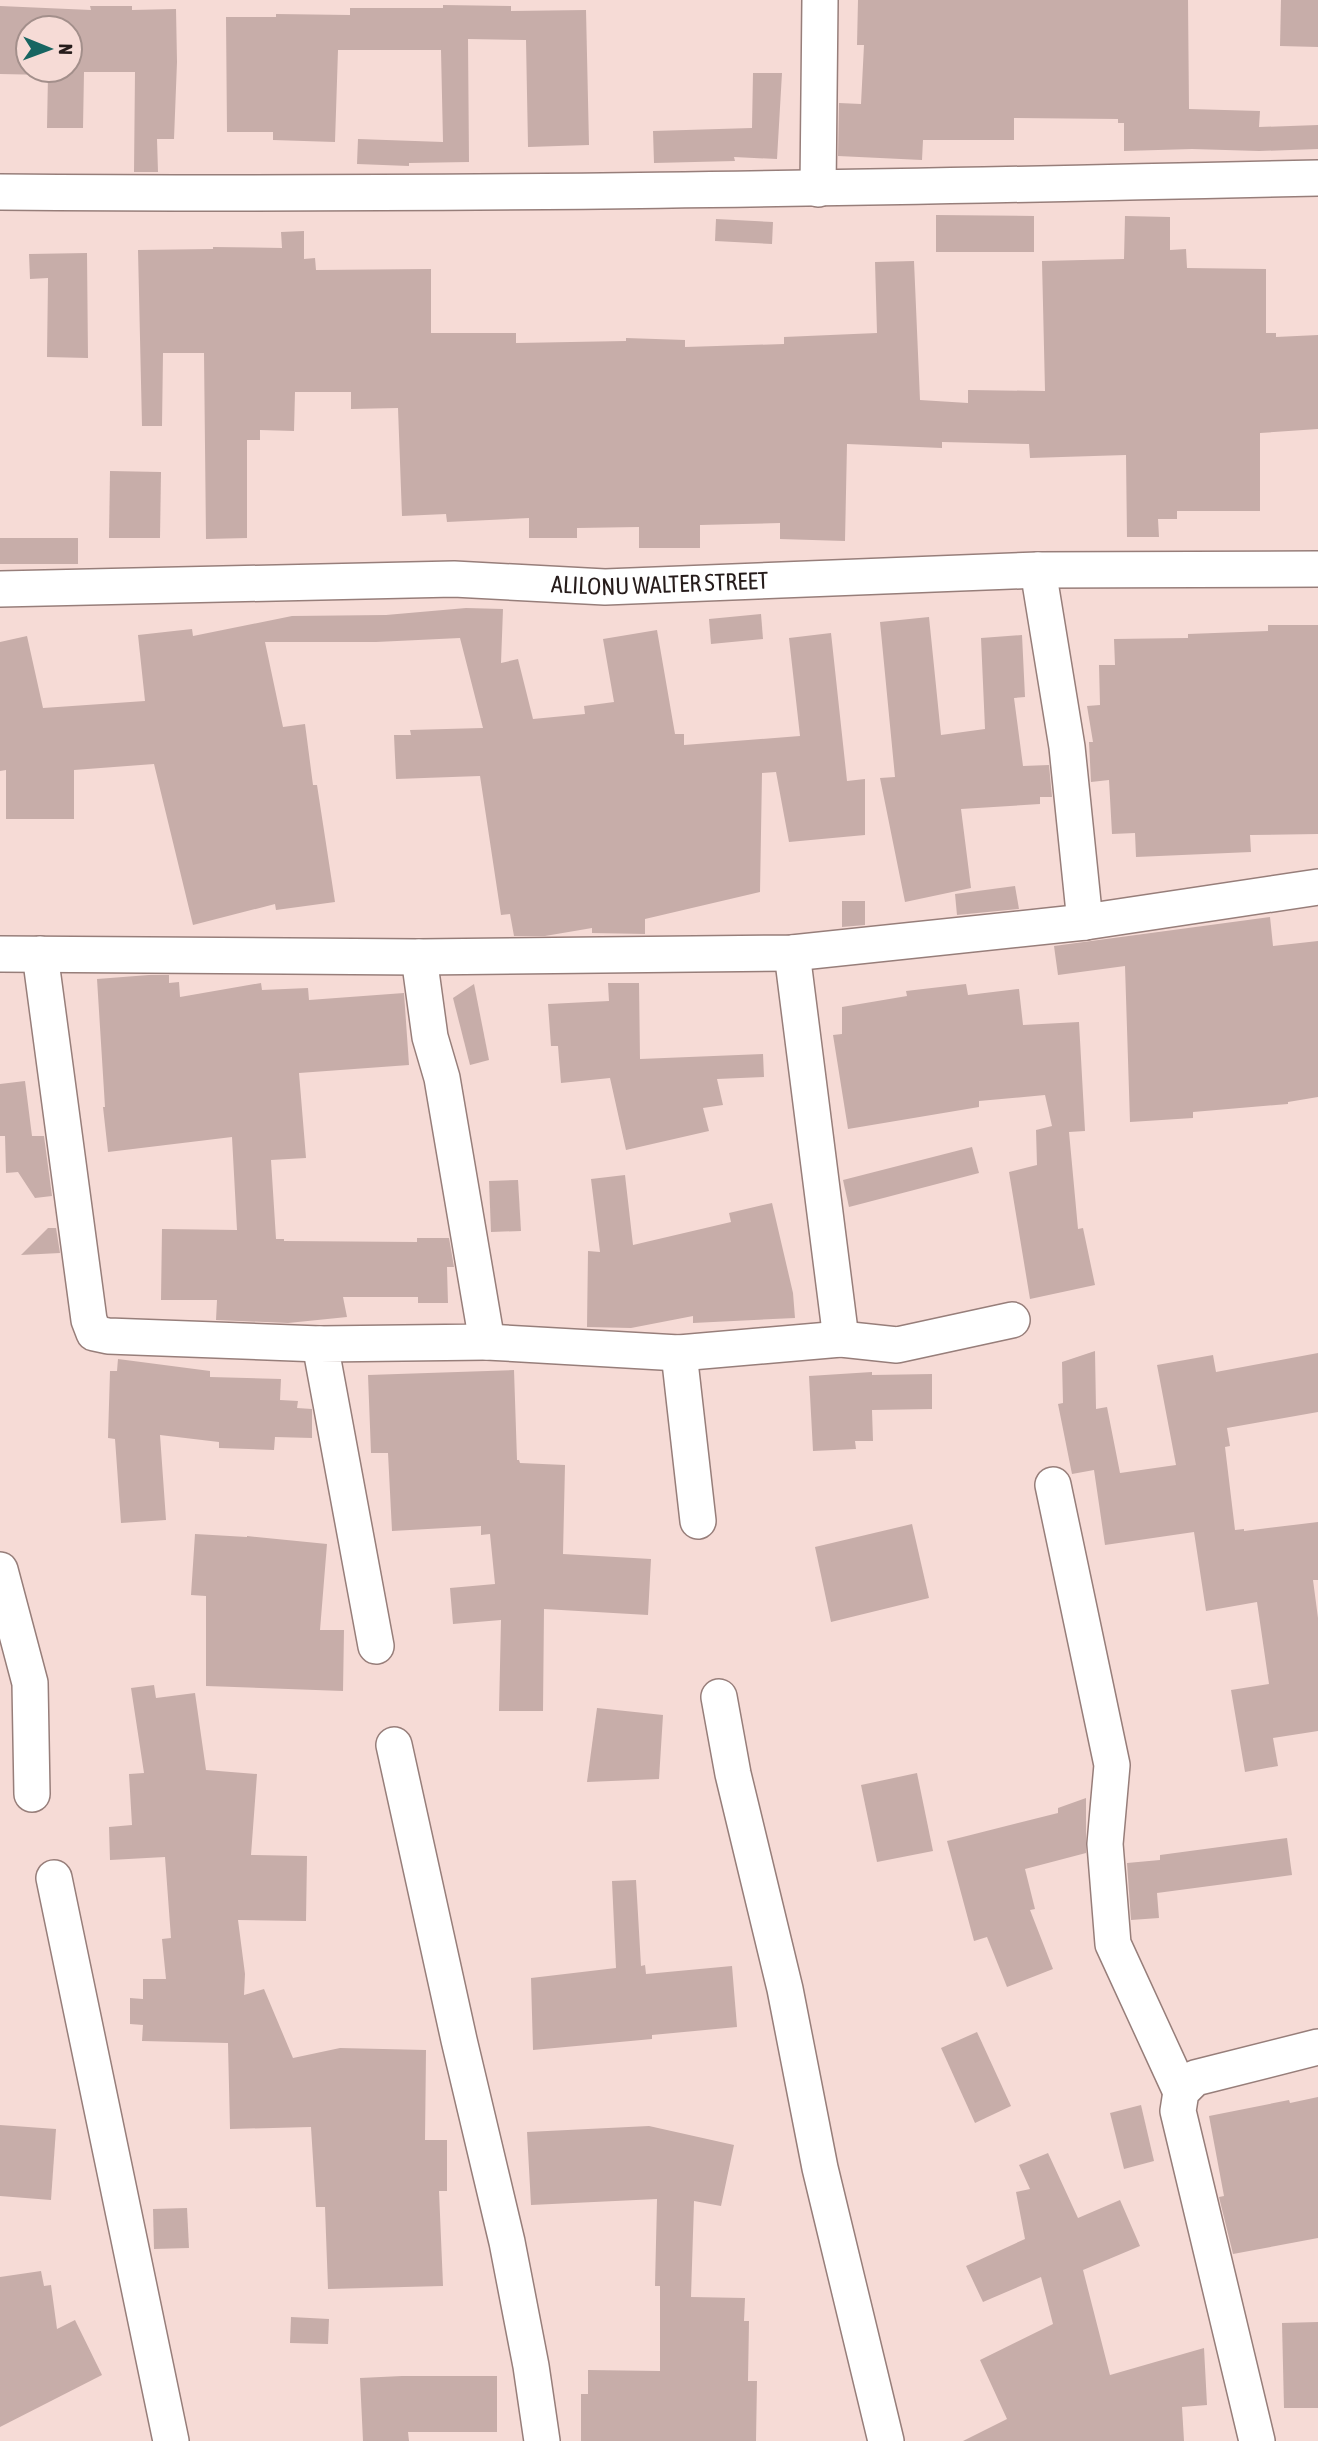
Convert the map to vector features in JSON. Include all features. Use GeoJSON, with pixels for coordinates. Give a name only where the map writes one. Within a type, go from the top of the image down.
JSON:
{"type":"FeatureCollection","features":[{"type":"Feature","properties":{"kind":"street"},"geometry":{"type":"LineString","coordinates":[[818,189],[820,0]]}},
{"type":"Feature","properties":{"kind":"street"},"geometry":{"type":"LineString","coordinates":[[0,192],[217,194],[818,189],[1318,178]]}},
{"type":"Feature","properties":{"kind":"street","name":"ALILONU WALTER STREET"},"geometry":{"type":"LineString","coordinates":[[0,589],[454,579],[605,587],[1038,570],[1318,569]]}},
{"type":"Feature","properties":{"kind":"street"},"geometry":{"type":"LineString","coordinates":[[1038,570],[1067,747],[1085,922]]}},
{"type":"Feature","properties":{"kind":"street"},"geometry":{"type":"LineString","coordinates":[[0,954],[419,957],[792,953],[1085,922],[1318,887]]}},
{"type":"Feature","properties":{"kind":"street"},"geometry":{"type":"LineString","coordinates":[[792,953],[841,1339]]}},
{"type":"Feature","properties":{"kind":"street"},"geometry":{"type":"LineString","coordinates":[[40,954],[89,1320],[94,1333],[108,1336],[320,1344],[487,1342],[679,1353],[841,1339],[897,1345],[1012,1320]]}},
{"type":"Feature","properties":{"kind":"street"},"geometry":{"type":"LineString","coordinates":[[419,957],[430,1037],[442,1078],[487,1342]]}},
{"type":"Feature","properties":{"kind":"street"},"geometry":{"type":"LineString","coordinates":[[320,1344],[376,1646]]}},
{"type":"Feature","properties":{"kind":"street"},"geometry":{"type":"LineString","coordinates":[[679,1353],[698,1521]]}},
{"type":"Feature","properties":{"kind":"street"},"geometry":{"type":"LineString","coordinates":[[1053,1485],[1112,1765],[1105,1844],[1113,1944],[1181,2092],[1178,2111],[1257,2441]]}},
{"type":"Feature","properties":{"kind":"street"},"geometry":{"type":"LineString","coordinates":[[0,1570],[30,1683],[32,1794]]}},
{"type":"Feature","properties":{"kind":"street"},"geometry":{"type":"LineString","coordinates":[[719,1697],[733,1774],[785,1989],[820,2168],[886,2441]]}},
{"type":"Feature","properties":{"kind":"street"},"geometry":{"type":"LineString","coordinates":[[394,1745],[458,2040],[507,2242],[531,2366],[542,2441]]}},
{"type":"Feature","properties":{"kind":"street"},"geometry":{"type":"LineString","coordinates":[[54,1878],[171,2441]]}},
{"type":"Feature","properties":{"kind":"street"},"geometry":{"type":"LineString","coordinates":[[1181,2092],[1195,2078],[1318,2046]]}},
{"type":"Feature","properties":{"kind":"building"},"geometry":{"type":"Polygon","coordinates":[[[858,0],[1188,0],[1189,109],[1260,111],[1259,127],[1318,125],[1318,149],[1124,151],[1124,123],[1118,123],[1118,119],[1014,118],[1014,140],[923,140],[922,160],[838,156],[839,103],[861,104],[864,45],[857,45],[858,0]]]}},
{"type":"Feature","properties":{"kind":"building"},"geometry":{"type":"Polygon","coordinates":[[[1281,0],[1318,0],[1318,47],[1280,46],[1281,0]]]}},
{"type":"Feature","properties":{"kind":"building"},"geometry":{"type":"Polygon","coordinates":[[[443,5],[511,6],[511,11],[586,10],[589,145],[528,147],[526,40],[468,39],[469,162],[409,163],[409,166],[357,164],[358,139],[443,142],[441,50],[338,50],[335,142],[273,140],[273,132],[227,132],[226,17],[276,17],[276,14],[350,15],[350,8],[443,8],[443,5]]]}},
{"type":"Feature","properties":{"kind":"building"},"geometry":{"type":"Polygon","coordinates":[[[0,6],[91,10],[90,6],[132,6],[132,10],[176,9],[174,139],[157,139],[158,172],[134,172],[135,72],[84,72],[84,14],[14,14],[14,74],[0,74],[0,6]]]}},
{"type":"Feature","properties":{"kind":"building"},"geometry":{"type":"Polygon","coordinates":[[[753,73],[782,73],[777,159],[734,157],[735,161],[654,163],[653,131],[752,128],[753,73]]]}},
{"type":"Feature","properties":{"kind":"building"},"geometry":{"type":"Polygon","coordinates":[[[48,84],[84,84],[83,128],[47,128],[48,84]]]}},
{"type":"Feature","properties":{"kind":"building"},"geometry":{"type":"Polygon","coordinates":[[[936,215],[1034,216],[1034,252],[936,252],[936,215]]]}},
{"type":"Feature","properties":{"kind":"building"},"geometry":{"type":"Polygon","coordinates":[[[1125,216],[1170,217],[1170,250],[1186,249],[1187,268],[1266,269],[1266,333],[1276,333],[1276,337],[1318,335],[1318,429],[1260,433],[1260,511],[1177,511],[1177,519],[1158,519],[1159,537],[1127,537],[1126,455],[1030,458],[1029,444],[942,442],[942,448],[847,444],[845,541],[780,539],[780,523],[700,525],[700,548],[639,548],[639,527],[577,528],[577,538],[529,538],[529,518],[447,522],[446,514],[402,516],[398,408],[351,409],[351,392],[295,392],[294,431],[260,430],[260,440],[247,440],[247,538],[206,539],[204,353],[163,353],[162,426],[142,426],[138,250],[282,248],[281,232],[304,231],[304,259],[315,258],[316,270],[431,269],[431,333],[516,333],[516,343],[626,341],[626,338],[685,340],[685,347],[784,344],[784,337],[877,333],[875,262],[914,261],[920,400],[968,403],[968,390],[1045,391],[1042,261],[1124,259],[1125,216]]]}},
{"type":"Feature","properties":{"kind":"building"},"geometry":{"type":"Polygon","coordinates":[[[716,219],[773,222],[772,244],[715,241],[716,219]]]}},
{"type":"Feature","properties":{"kind":"building"},"geometry":{"type":"Polygon","coordinates":[[[87,253],[88,358],[47,357],[48,278],[30,279],[29,254],[87,253]]]}},
{"type":"Feature","properties":{"kind":"building"},"geometry":{"type":"Polygon","coordinates":[[[110,471],[161,472],[160,538],[109,538],[110,471]]]}},
{"type":"Feature","properties":{"kind":"building"},"geometry":{"type":"Polygon","coordinates":[[[0,538],[78,538],[78,564],[0,564],[0,538]]]}},
{"type":"Feature","properties":{"kind":"building"},"geometry":{"type":"Polygon","coordinates":[[[466,608],[503,609],[501,663],[518,659],[533,719],[585,714],[584,706],[614,702],[603,639],[657,630],[675,734],[684,734],[684,745],[800,736],[789,638],[831,633],[847,781],[865,779],[865,835],[789,842],[776,772],[762,773],[760,892],[645,919],[645,934],[592,933],[592,928],[545,936],[514,936],[510,914],[501,915],[480,776],[396,779],[394,735],[411,735],[410,730],[483,728],[460,638],[376,642],[265,642],[283,727],[305,724],[313,785],[317,785],[335,902],[276,910],[275,904],[193,925],[154,764],[74,770],[74,819],[6,819],[6,770],[0,771],[0,642],[27,636],[43,708],[145,701],[138,635],[192,629],[193,636],[292,616],[386,615],[466,608]]]}},
{"type":"Feature","properties":{"kind":"building"},"geometry":{"type":"Polygon","coordinates":[[[761,614],[763,639],[711,644],[709,619],[761,614]]]}},
{"type":"Feature","properties":{"kind":"building"},"geometry":{"type":"Polygon","coordinates":[[[929,617],[941,735],[985,729],[981,638],[1022,635],[1025,697],[1014,698],[1023,766],[1049,765],[1052,797],[1040,797],[1040,804],[961,809],[971,888],[905,902],[880,778],[895,777],[880,622],[929,617]]]}},
{"type":"Feature","properties":{"kind":"building"},"geometry":{"type":"Polygon","coordinates":[[[1268,625],[1318,625],[1318,834],[1250,835],[1251,852],[1136,857],[1135,833],[1112,834],[1109,780],[1091,782],[1089,742],[1093,742],[1087,706],[1100,705],[1099,665],[1115,665],[1114,639],[1188,638],[1188,634],[1268,631],[1268,625]]]}},
{"type":"Feature","properties":{"kind":"building"},"geometry":{"type":"Polygon","coordinates":[[[1015,886],[1019,909],[957,915],[955,894],[1015,886]]]}},
{"type":"Feature","properties":{"kind":"building"},"geometry":{"type":"Polygon","coordinates":[[[842,901],[865,901],[865,925],[842,927],[842,901]]]}},
{"type":"Feature","properties":{"kind":"building"},"geometry":{"type":"Polygon","coordinates":[[[1270,917],[1273,946],[1318,941],[1318,1097],[1288,1104],[1193,1112],[1193,1118],[1130,1122],[1125,966],[1058,975],[1054,946],[1270,917]]]}},
{"type":"Feature","properties":{"kind":"building"},"geometry":{"type":"Polygon","coordinates":[[[169,975],[169,983],[179,982],[180,997],[261,983],[262,990],[308,988],[309,1000],[404,993],[409,1065],[299,1073],[306,1158],[271,1160],[276,1239],[417,1242],[417,1238],[449,1238],[454,1267],[447,1267],[448,1303],[418,1303],[418,1297],[343,1297],[347,1317],[288,1323],[216,1320],[217,1300],[161,1300],[162,1229],[237,1230],[232,1137],[108,1152],[103,1107],[97,979],[169,975]]]}},
{"type":"Feature","properties":{"kind":"building"},"geometry":{"type":"Polygon","coordinates":[[[608,983],[639,983],[640,1059],[763,1054],[764,1077],[717,1079],[723,1105],[703,1108],[709,1131],[626,1150],[610,1078],[561,1083],[558,1046],[551,1046],[548,1004],[609,1001],[608,983]]]}},
{"type":"Feature","properties":{"kind":"building"},"geometry":{"type":"Polygon","coordinates":[[[474,984],[489,1060],[470,1065],[453,998],[474,984]]]}},
{"type":"Feature","properties":{"kind":"building"},"geometry":{"type":"Polygon","coordinates":[[[966,984],[968,995],[1019,989],[1023,1025],[1079,1022],[1085,1131],[1069,1132],[1078,1229],[1083,1228],[1095,1285],[1030,1299],[1009,1172],[1037,1165],[1036,1130],[1052,1126],[1045,1095],[979,1101],[979,1107],[848,1129],[833,1035],[842,1034],[842,1007],[907,996],[906,991],[966,984]]]}},
{"type":"Feature","properties":{"kind":"building"},"geometry":{"type":"Polygon","coordinates":[[[25,1081],[32,1136],[44,1136],[52,1196],[35,1198],[18,1172],[6,1173],[5,1136],[0,1136],[0,1084],[25,1081]]]}},
{"type":"Feature","properties":{"kind":"building"},"geometry":{"type":"Polygon","coordinates":[[[972,1147],[979,1173],[849,1207],[843,1180],[972,1147]]]}},
{"type":"Feature","properties":{"kind":"building"},"geometry":{"type":"Polygon","coordinates":[[[625,1175],[633,1245],[731,1222],[729,1213],[772,1203],[793,1293],[795,1318],[693,1323],[693,1316],[631,1328],[587,1327],[588,1251],[600,1252],[591,1179],[625,1175]]]}},
{"type":"Feature","properties":{"kind":"building"},"geometry":{"type":"Polygon","coordinates":[[[518,1180],[521,1231],[491,1232],[489,1181],[518,1180]]]}},
{"type":"Feature","properties":{"kind":"building"},"geometry":{"type":"Polygon","coordinates":[[[48,1228],[56,1228],[60,1253],[21,1255],[48,1228]]]}},
{"type":"Feature","properties":{"kind":"building"},"geometry":{"type":"Polygon","coordinates":[[[1095,1351],[1096,1409],[1107,1407],[1120,1473],[1176,1465],[1157,1365],[1213,1355],[1216,1372],[1318,1353],[1318,1412],[1227,1428],[1230,1446],[1225,1447],[1235,1530],[1318,1522],[1318,1580],[1313,1580],[1318,1618],[1318,1731],[1273,1738],[1278,1766],[1245,1772],[1231,1690],[1269,1684],[1257,1602],[1206,1611],[1194,1532],[1105,1545],[1094,1470],[1072,1474],[1058,1404],[1063,1403],[1062,1362],[1095,1351]]]}},
{"type":"Feature","properties":{"kind":"building"},"geometry":{"type":"Polygon","coordinates":[[[118,1359],[210,1371],[210,1377],[281,1379],[280,1400],[298,1401],[297,1408],[312,1409],[312,1438],[275,1437],[274,1450],[219,1448],[219,1442],[160,1435],[166,1520],[121,1523],[115,1439],[108,1438],[110,1371],[117,1371],[118,1359]]]}},
{"type":"Feature","properties":{"kind":"building"},"geometry":{"type":"Polygon","coordinates":[[[514,1370],[517,1460],[520,1463],[565,1465],[563,1554],[651,1559],[648,1615],[544,1609],[543,1711],[499,1711],[501,1620],[453,1624],[450,1588],[495,1584],[490,1534],[481,1535],[481,1526],[392,1531],[388,1453],[371,1453],[368,1375],[514,1370]]]}},
{"type":"Feature","properties":{"kind":"building"},"geometry":{"type":"Polygon","coordinates":[[[872,1372],[872,1375],[932,1374],[932,1409],[872,1410],[873,1441],[855,1441],[856,1449],[813,1451],[809,1376],[872,1372]]]}},
{"type":"Feature","properties":{"kind":"building"},"geometry":{"type":"Polygon","coordinates":[[[912,1524],[929,1598],[831,1622],[815,1547],[912,1524]]]}},
{"type":"Feature","properties":{"kind":"building"},"geometry":{"type":"Polygon","coordinates":[[[195,1534],[327,1544],[320,1630],[344,1630],[343,1691],[206,1686],[206,1596],[191,1595],[195,1534]]]}},
{"type":"Feature","properties":{"kind":"building"},"geometry":{"type":"Polygon","coordinates":[[[154,1685],[156,1698],[195,1693],[206,1770],[257,1774],[251,1855],[307,1856],[306,1921],[238,1920],[245,1974],[244,1995],[264,1989],[293,2058],[340,2048],[426,2050],[425,2140],[447,2140],[447,2191],[439,2191],[443,2286],[328,2289],[325,2207],[316,2207],[311,2127],[230,2129],[228,2043],[142,2041],[143,2025],[130,2024],[130,1998],[143,1999],[143,1979],[166,1979],[162,1939],[171,1938],[165,1857],[110,1860],[109,1827],[132,1825],[129,1774],[144,1773],[131,1688],[154,1685]]]}},
{"type":"Feature","properties":{"kind":"building"},"geometry":{"type":"Polygon","coordinates":[[[597,1708],[663,1715],[659,1779],[587,1782],[597,1708]]]}},
{"type":"Feature","properties":{"kind":"building"},"geometry":{"type":"Polygon","coordinates":[[[917,1773],[933,1851],[877,1862],[861,1785],[917,1773]]]}},
{"type":"Feature","properties":{"kind":"building"},"geometry":{"type":"Polygon","coordinates":[[[1086,1798],[1086,1853],[1025,1869],[1035,1909],[1030,1910],[1053,1969],[1007,1987],[987,1937],[974,1941],[947,1841],[1058,1813],[1058,1808],[1086,1798]]]}},
{"type":"Feature","properties":{"kind":"building"},"geometry":{"type":"Polygon","coordinates":[[[1287,1838],[1292,1875],[1157,1893],[1159,1918],[1131,1920],[1127,1863],[1160,1860],[1160,1855],[1287,1838]]]}},
{"type":"Feature","properties":{"kind":"building"},"geometry":{"type":"Polygon","coordinates":[[[636,1880],[641,1966],[645,1965],[646,1974],[732,1966],[737,2027],[652,2035],[652,2039],[533,2050],[531,1978],[616,1968],[612,1881],[636,1880]]]}},
{"type":"Feature","properties":{"kind":"building"},"geometry":{"type":"Polygon","coordinates":[[[977,2032],[1011,2106],[975,2123],[941,2048],[977,2032]]]}},
{"type":"Feature","properties":{"kind":"building"},"geometry":{"type":"Polygon","coordinates":[[[1318,2097],[1318,2238],[1233,2254],[1219,2197],[1224,2196],[1209,2116],[1318,2097]]]}},
{"type":"Feature","properties":{"kind":"building"},"geometry":{"type":"Polygon","coordinates":[[[1141,2105],[1154,2161],[1124,2169],[1110,2113],[1141,2105]]]}},
{"type":"Feature","properties":{"kind":"building"},"geometry":{"type":"Polygon","coordinates":[[[0,2125],[56,2129],[51,2200],[0,2196],[0,2125]]]}},
{"type":"Feature","properties":{"kind":"building"},"geometry":{"type":"Polygon","coordinates":[[[649,2126],[734,2145],[721,2206],[694,2201],[691,2297],[745,2298],[744,2321],[749,2321],[748,2381],[757,2381],[756,2441],[581,2441],[581,2394],[588,2394],[588,2370],[660,2371],[660,2286],[655,2286],[657,2199],[531,2205],[527,2132],[649,2126]]]}},
{"type":"Feature","properties":{"kind":"building"},"geometry":{"type":"Polygon","coordinates":[[[1048,2153],[1078,2218],[1120,2200],[1140,2246],[1083,2270],[1110,2375],[1204,2348],[1207,2405],[1182,2407],[1184,2441],[963,2441],[1007,2419],[980,2360],[1053,2324],[1041,2277],[983,2302],[966,2266],[1025,2239],[1016,2192],[1030,2189],[1019,2165],[1048,2153]]]}},
{"type":"Feature","properties":{"kind":"building"},"geometry":{"type":"Polygon","coordinates":[[[187,2208],[189,2248],[154,2249],[153,2209],[187,2208]]]}},
{"type":"Feature","properties":{"kind":"building"},"geometry":{"type":"Polygon","coordinates":[[[41,2271],[44,2286],[51,2285],[57,2329],[75,2320],[102,2375],[0,2427],[0,2277],[41,2271]]]}},
{"type":"Feature","properties":{"kind":"building"},"geometry":{"type":"Polygon","coordinates":[[[291,2317],[329,2319],[328,2344],[290,2343],[291,2317]]]}},
{"type":"Feature","properties":{"kind":"building"},"geometry":{"type":"Polygon","coordinates":[[[1318,2322],[1318,2408],[1284,2408],[1282,2323],[1318,2322]]]}},
{"type":"Feature","properties":{"kind":"building"},"geometry":{"type":"Polygon","coordinates":[[[497,2376],[497,2432],[408,2432],[409,2441],[363,2441],[360,2378],[497,2376]]]}}]}
